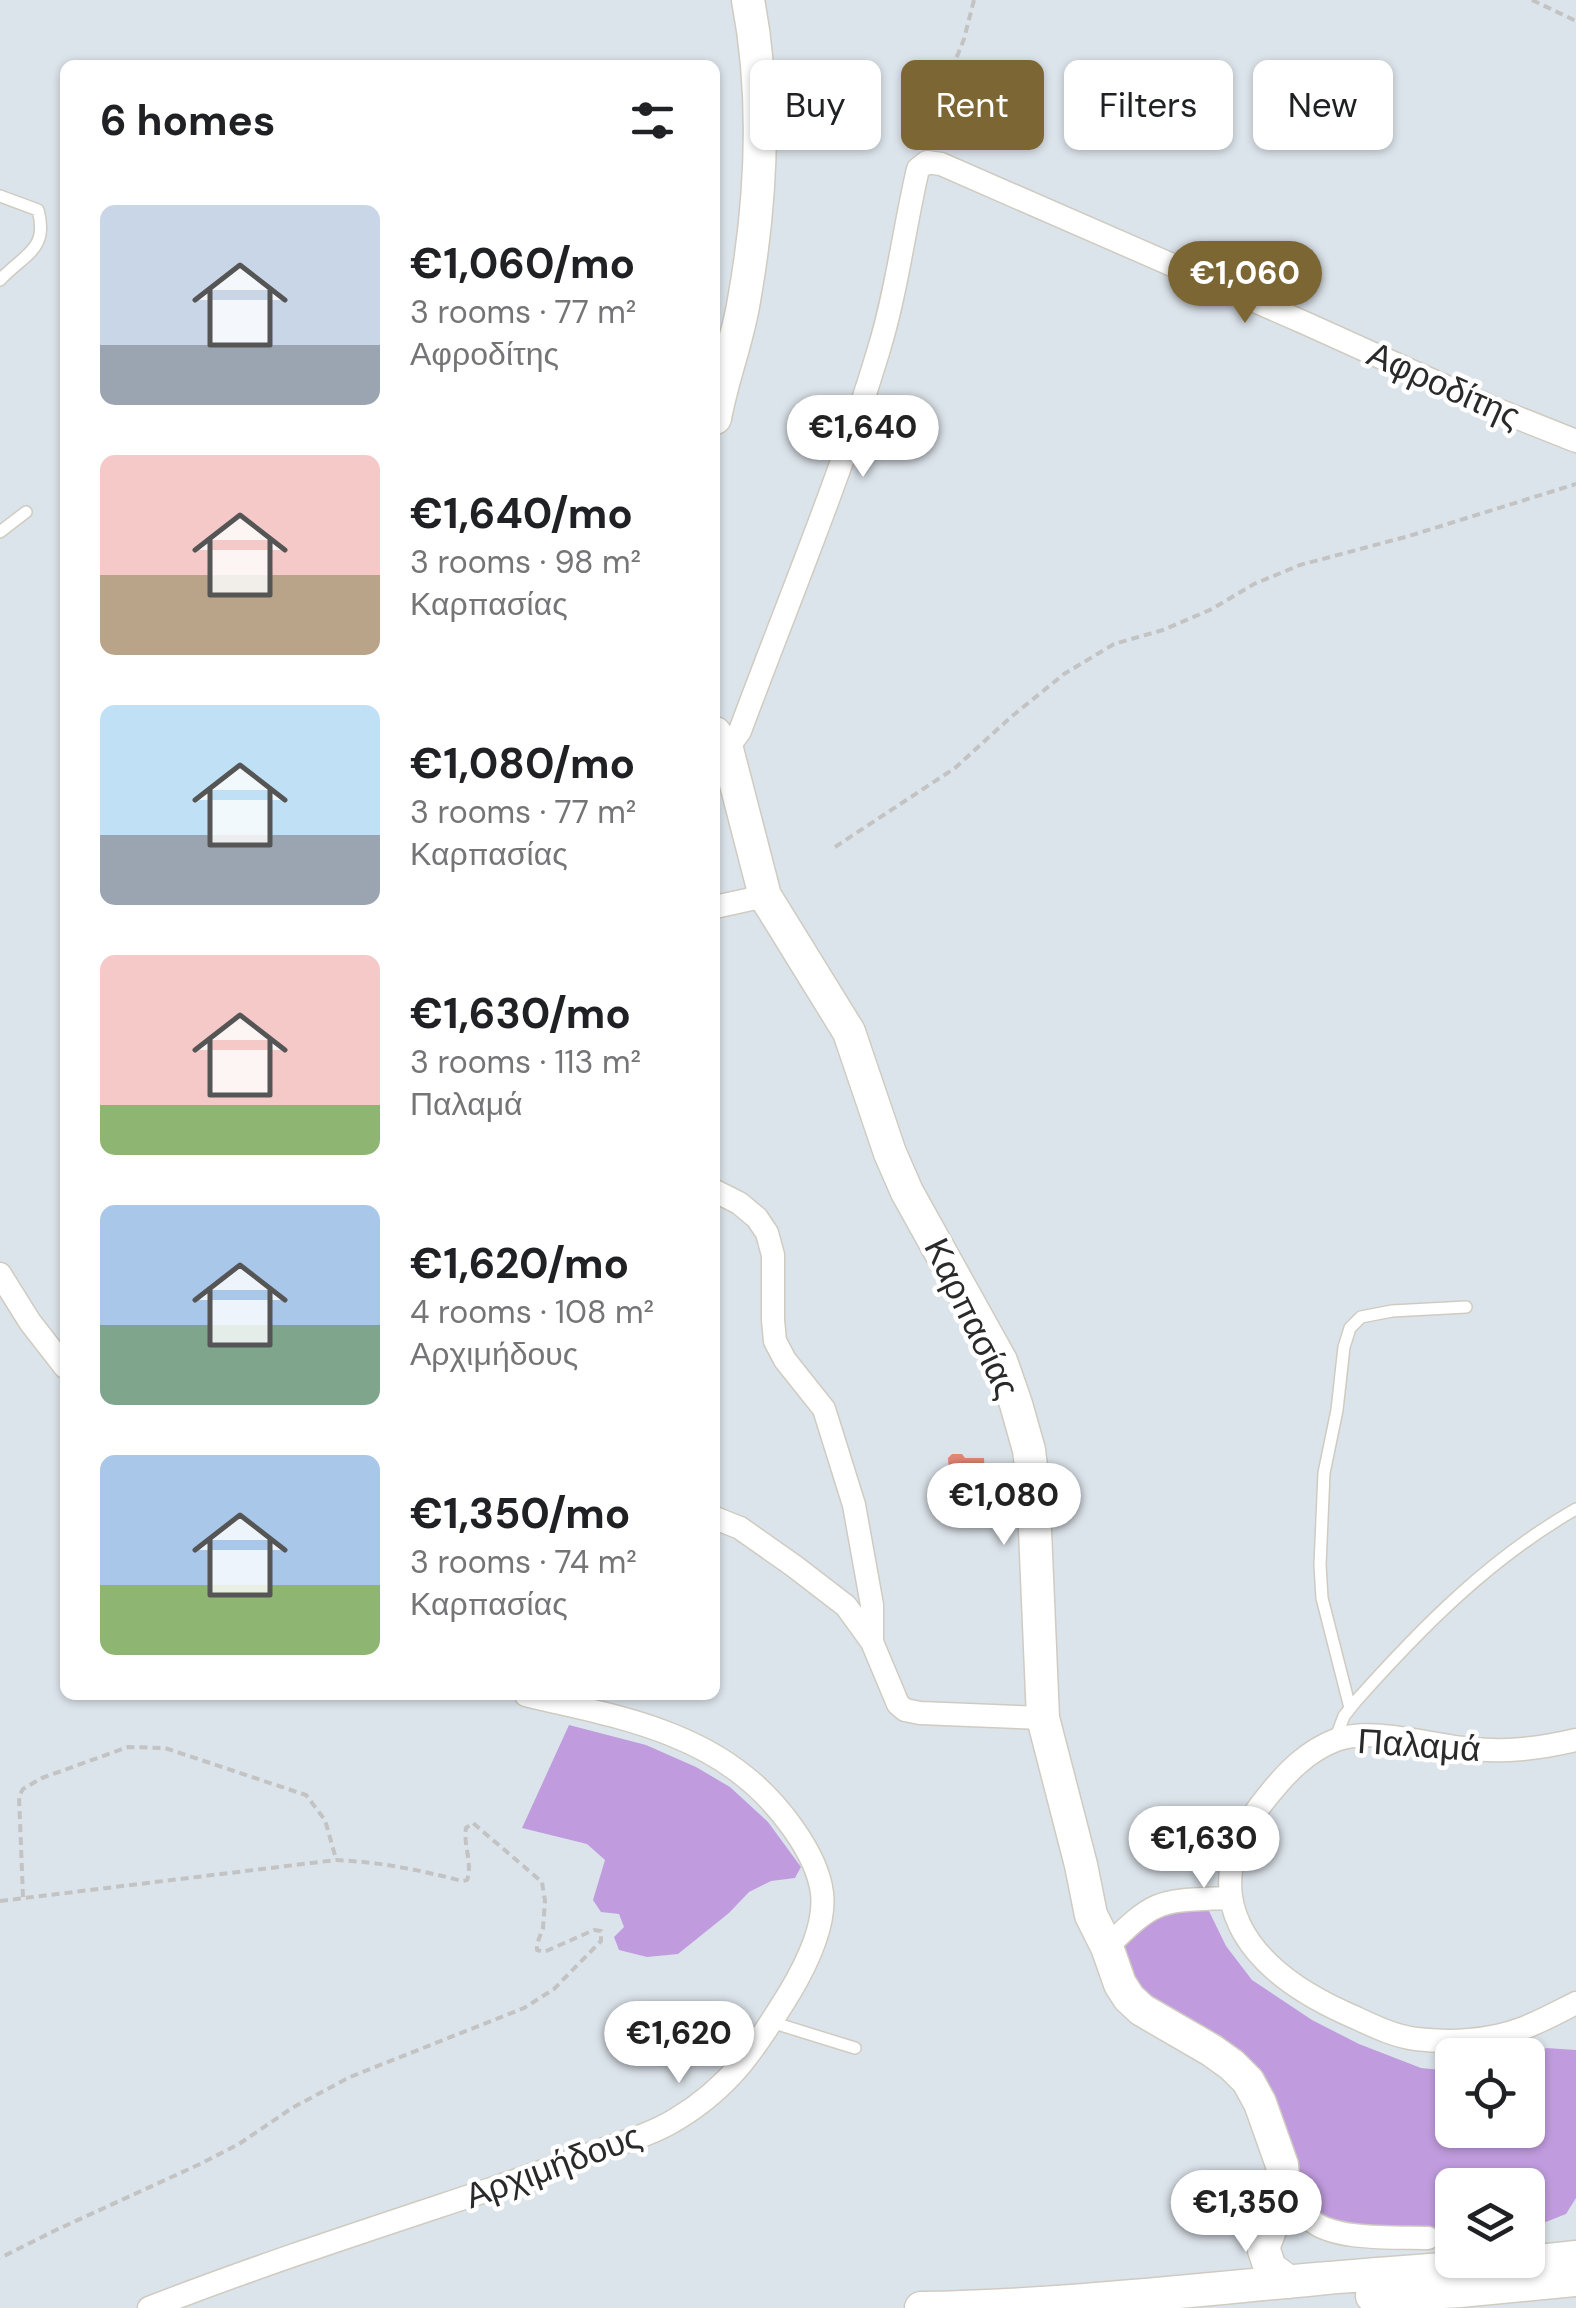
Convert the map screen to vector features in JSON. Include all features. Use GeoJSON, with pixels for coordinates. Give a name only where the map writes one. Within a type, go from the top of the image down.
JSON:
{"type":"FeatureCollection","features":[{"type":"Feature","properties":{"kind":"street"},"geometry":{"type":"LineString","coordinates":[[720,390],[742,309],[753,235],[758,86],[748,0]]}},
{"type":"Feature","properties":{"kind":"street"},"geometry":{"type":"LineString","coordinates":[[721,741],[740,732],[839,471],[880,346],[918,169],[927,162]]}},
{"type":"Feature","properties":{"kind":"street","name":"Αφροδίτης"},"geometry":{"type":"LineString","coordinates":[[927,162],[942,164],[1576,441]]}},
{"type":"Feature","properties":{"kind":"street","name":"Καρπασίας"},"geometry":{"type":"LineString","coordinates":[[721,741],[764,896],[849,1032],[907,1192],[1001,1361],[1016,1404],[1033,1482],[1043,1718],[1091,1915],[1120,1984],[1142,2010],[1211,2050],[1248,2082],[1303,2211],[1316,2224],[1342,2232],[1428,2238]]}},
{"type":"Feature","properties":{"kind":"street"},"geometry":{"type":"LineString","coordinates":[[720,906],[764,896]]}},
{"type":"Feature","properties":{"kind":"street"},"geometry":{"type":"LineString","coordinates":[[720,1194],[739,1203],[768,1234],[773,1255],[775,1342],[784,1360],[824,1409],[834,1439],[854,1505],[866,1568],[872,1642]]}},
{"type":"Feature","properties":{"kind":"street"},"geometry":{"type":"LineString","coordinates":[[0,1274],[60,1361]]}},
{"type":"Feature","properties":{"kind":"street"},"geometry":{"type":"LineString","coordinates":[[720,1520],[740,1528],[846,1606],[872,1642],[898,1704],[906,1710],[1043,1718]]}},
{"type":"Feature","properties":{"kind":"street","name":"Αρχιμήδους"},"geometry":{"type":"LineString","coordinates":[[149,2308],[544,2171],[672,2122],[710,2097],[759,2043],[800,1974],[819,1925],[822,1896],[816,1869],[783,1816],[746,1777],[706,1751],[671,1734],[546,1700]]}},
{"type":"Feature","properties":{"kind":"street","name":"Παλαμά"},"geometry":{"type":"LineString","coordinates":[[1229,1898],[1232,1856],[1252,1814],[1303,1758],[1335,1740],[1367,1734],[1495,1751],[1543,1748],[1576,1740]]}},
{"type":"Feature","properties":{"kind":"street"},"geometry":{"type":"LineString","coordinates":[[1107,1947],[1137,1917],[1160,1903],[1229,1898],[1250,1944],[1280,1974],[1337,2010],[1399,2036],[1462,2040],[1494,2036],[1519,2030],[1576,2003]]}},
{"type":"Feature","properties":{"kind":"street","name":"Καρπασίας"},"geometry":{"type":"LineString","coordinates":[[1282,2166],[1280,2199],[1264,2250],[1270,2268],[1290,2282]]}},
{"type":"Feature","properties":{"kind":"street"},"geometry":{"type":"LineString","coordinates":[[920,2308],[1058,2303],[1576,2257]]}},
{"type":"Feature","properties":{"kind":"street"},"geometry":{"type":"LineString","coordinates":[[1238,2308],[1576,2280]]}},
{"type":"Feature","properties":{"kind":"lane"},"geometry":{"type":"LineString","coordinates":[[0,196],[38,210],[42,226],[40,241],[0,280]]}},
{"type":"Feature","properties":{"kind":"lane"},"geometry":{"type":"LineString","coordinates":[[0,532],[26,512]]}},
{"type":"Feature","properties":{"kind":"lane"},"geometry":{"type":"LineString","coordinates":[[1350,1708],[1322,1598],[1320,1565],[1324,1473],[1344,1347],[1350,1328],[1360,1317],[1392,1310],[1466,1307]]}},
{"type":"Feature","properties":{"kind":"lane"},"geometry":{"type":"LineString","coordinates":[[1335,1740],[1350,1708],[1436,1616],[1524,1542],[1576,1509]]}},
{"type":"Feature","properties":{"kind":"lane"},"geometry":{"type":"LineString","coordinates":[[772,2022],[855,2048]]}},
{"type":"Feature","properties":{"kind":"path"},"geometry":{"type":"LineString","coordinates":[[927,162],[926,136],[964,39],[974,0]]}},
{"type":"Feature","properties":{"kind":"path"},"geometry":{"type":"LineString","coordinates":[[1532,0],[1576,21]]}},
{"type":"Feature","properties":{"kind":"path"},"geometry":{"type":"LineString","coordinates":[[835,847],[955,768],[1064,674],[1114,644],[1163,630],[1300,565],[1576,484]]}},
{"type":"Feature","properties":{"kind":"path"},"geometry":{"type":"LineString","coordinates":[[23,1897],[23,1789],[42,1778],[128,1747],[164,1748],[306,1795],[325,1820],[336,1860]]}},
{"type":"Feature","properties":{"kind":"path"},"geometry":{"type":"LineString","coordinates":[[0,1901],[336,1860],[412,1868],[462,1882],[470,1875],[466,1828],[474,1824],[542,1882],[546,1902],[537,1950],[544,1952],[594,1930],[601,1931],[602,1941],[554,1989],[524,2008],[350,2076],[292,2108],[239,2144],[0,2258]]}},
{"type":"Feature","properties":{"kind":"shaded area"},"geometry":{"type":"Polygon","coordinates":[[[952,1454],[984,1458],[985,1476],[949,1474],[948,1458],[952,1454]]]}},
{"type":"Feature","properties":{"kind":"shaded area"},"geometry":{"type":"Polygon","coordinates":[[[569,1725],[646,1745],[730,1787],[768,1822],[801,1867],[795,1878],[771,1881],[749,1892],[678,1954],[647,1957],[619,1950],[614,1937],[624,1927],[619,1914],[601,1912],[593,1900],[605,1860],[587,1844],[522,1828],[569,1725]]]}},
{"type":"Feature","properties":{"kind":"shaded area"},"geometry":{"type":"Polygon","coordinates":[[[1207,1907],[1226,1946],[1252,1980],[1312,2020],[1359,2044],[1421,2068],[1435,2069],[1435,2148],[1545,2148],[1545,2049],[1576,2050],[1576,2198],[1566,2214],[1545,2222],[1545,2168],[1435,2168],[1435,2236],[1367,2230],[1311,2214],[1264,2095],[1144,2004],[1117,1947],[1158,1918],[1207,1907]]]}}]}
